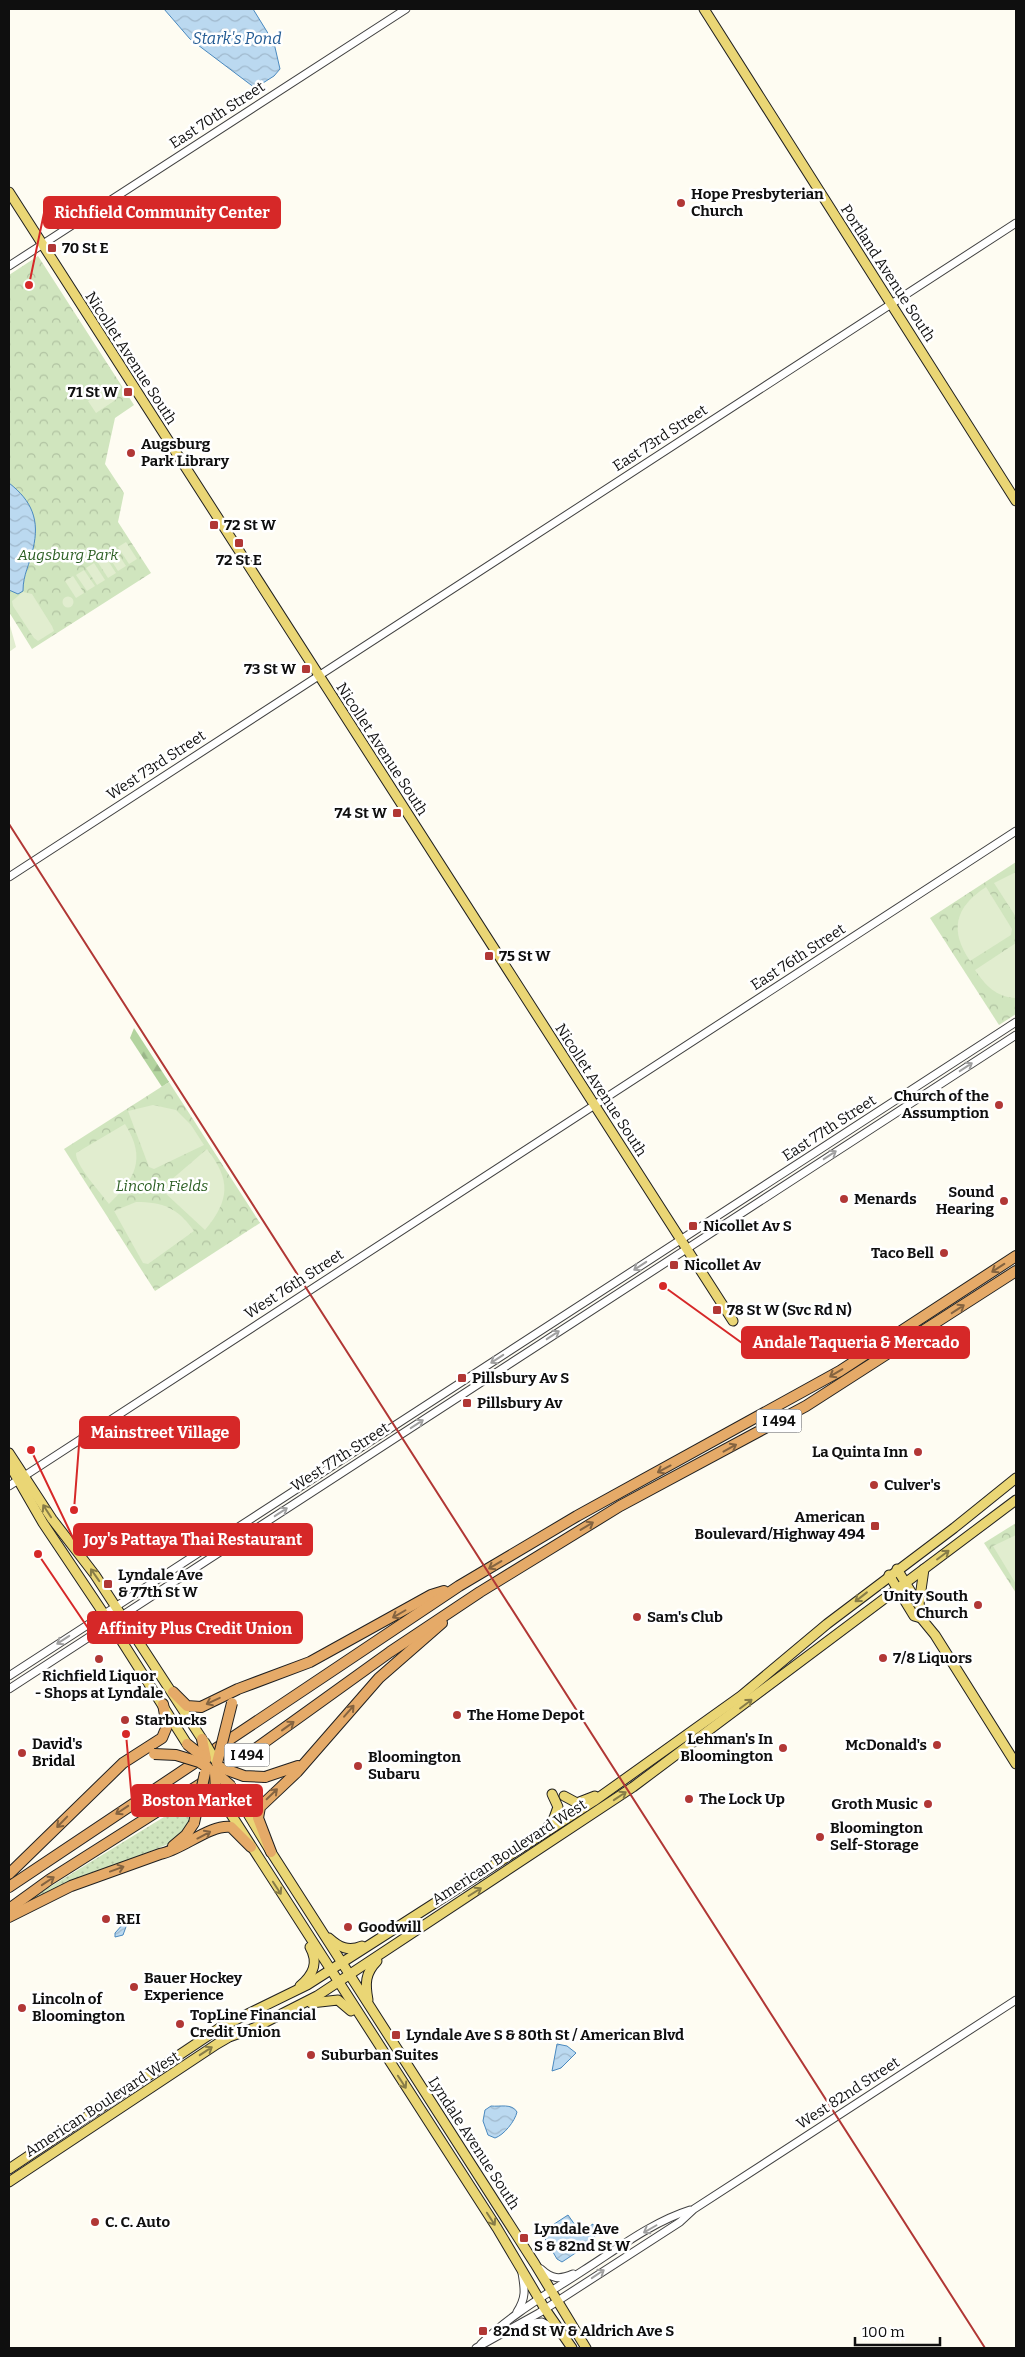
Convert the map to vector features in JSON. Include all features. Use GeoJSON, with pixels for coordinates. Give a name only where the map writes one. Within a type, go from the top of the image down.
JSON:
{"type":"FeatureCollection","features":[{"type":"Feature","properties":{"kind":"highway","name":"I 494"},"geometry":{"type":"LineString","coordinates":[[9,1887],[459,1586],[577,1516],[840,1371],[1016,1256]]}},
{"type":"Feature","properties":{"kind":"highway","name":"I 494"},"geometry":{"type":"LineString","coordinates":[[9,1909],[49,1880],[251,1752],[390,1652],[480,1592],[620,1506],[806,1406],[884,1358],[1016,1271]]}},
{"type":"Feature","properties":{"kind":"highway"},"geometry":{"type":"LineString","coordinates":[[173,1692],[187,1706],[201,1707],[257,1682],[310,1662],[431,1596],[459,1586]]}},
{"type":"Feature","properties":{"kind":"highway"},"geometry":{"type":"LineString","coordinates":[[271,1852],[257,1813],[265,1801],[305,1761],[379,1678],[480,1592]]}},
{"type":"Feature","properties":{"kind":"highway"},"geometry":{"type":"LineString","coordinates":[[160,1854],[180,1841],[194,1823],[210,1766],[232,1703],[241,1692],[257,1682]]}},
{"type":"Feature","properties":{"kind":"highway"},"geometry":{"type":"LineString","coordinates":[[9,1874],[123,1763],[162,1738],[167,1726],[163,1704]]}},
{"type":"Feature","properties":{"kind":"highway"},"geometry":{"type":"LineString","coordinates":[[202,1739],[216,1791]]}},
{"type":"Feature","properties":{"kind":"highway"},"geometry":{"type":"LineString","coordinates":[[185,1740],[231,1786]]}},
{"type":"Feature","properties":{"kind":"highway"},"geometry":{"type":"LineString","coordinates":[[109,1776],[133,1761],[154,1754],[176,1755],[238,1775],[265,1777],[294,1768],[305,1761]]}},
{"type":"Feature","properties":{"kind":"highway"},"geometry":{"type":"LineString","coordinates":[[9,1917],[71,1886],[160,1854],[173,1852],[216,1828],[226,1826],[237,1831],[251,1847]]}},
{"type":"Feature","properties":{"kind":"main road","name":"Portland Avenue South"},"geometry":{"type":"LineString","coordinates":[[704,9],[1016,501]]}},
{"type":"Feature","properties":{"kind":"main road","name":"Nicollet Avenue South"},"geometry":{"type":"LineString","coordinates":[[9,192],[733,1321]]}},
{"type":"Feature","properties":{"kind":"main road"},"geometry":{"type":"LineString","coordinates":[[9,1453],[44,1524],[185,1740]]}},
{"type":"Feature","properties":{"kind":"main road"},"geometry":{"type":"LineString","coordinates":[[9,1464],[22,1478],[87,1564],[173,1692],[202,1739]]}},
{"type":"Feature","properties":{"kind":"main road","name":"American Boulevard West"},"geometry":{"type":"LineString","coordinates":[[9,2169],[221,2027],[290,1994],[330,1971],[613,1788],[741,1696],[889,1575],[954,1528],[988,1498],[1016,1478]]}},
{"type":"Feature","properties":{"kind":"main road"},"geometry":{"type":"LineString","coordinates":[[988,1498],[999,1512]]}},
{"type":"Feature","properties":{"kind":"main road","name":"American Boulevard West"},"geometry":{"type":"LineString","coordinates":[[9,2182],[217,2044],[301,2005],[338,1983],[633,1787],[1016,1500]]}},
{"type":"Feature","properties":{"kind":"main road"},"geometry":{"type":"LineString","coordinates":[[897,1569],[922,1610],[921,1618],[1016,1764]]}},
{"type":"Feature","properties":{"kind":"main road"},"geometry":{"type":"LineString","coordinates":[[919,1605],[924,1569]]}},
{"type":"Feature","properties":{"kind":"main road"},"geometry":{"type":"LineString","coordinates":[[889,1575],[914,1616],[921,1618]]}},
{"type":"Feature","properties":{"kind":"main road"},"geometry":{"type":"LineString","coordinates":[[808,1640],[816,1650]]}},
{"type":"Feature","properties":{"kind":"main road","name":"Lyndale Avenue South"},"geometry":{"type":"LineString","coordinates":[[231,1786],[271,1852],[535,2264],[586,2348]]}},
{"type":"Feature","properties":{"kind":"main road"},"geometry":{"type":"LineString","coordinates":[[564,1796],[577,1803],[613,1788]]}},
{"type":"Feature","properties":{"kind":"main road","name":"Lyndale Avenue South"},"geometry":{"type":"LineString","coordinates":[[216,1791],[358,2015],[497,2228],[539,2300],[572,2348]]}},
{"type":"Feature","properties":{"kind":"main road"},"geometry":{"type":"LineString","coordinates":[[542,1834],[554,1818],[558,1807],[552,1794]]}},
{"type":"Feature","properties":{"kind":"main road"},"geometry":{"type":"LineString","coordinates":[[290,1994],[304,1982],[315,1963],[304,1931]]}},
{"type":"Feature","properties":{"kind":"main road"},"geometry":{"type":"LineString","coordinates":[[322,1931],[342,1947],[352,1950],[378,1940]]}},
{"type":"Feature","properties":{"kind":"main road"},"geometry":{"type":"LineString","coordinates":[[369,2005],[366,1987],[367,1975],[386,1952]]}},
{"type":"Feature","properties":{"kind":"main road"},"geometry":{"type":"LineString","coordinates":[[301,2005],[338,2000],[358,2015]]}},
{"type":"Feature","properties":{"kind":"street","name":"East 70th Street"},"geometry":{"type":"LineString","coordinates":[[9,266],[406,9]]}},
{"type":"Feature","properties":{"kind":"street","name":"East 73rd Street"},"geometry":{"type":"LineString","coordinates":[[319,676],[1016,223]]}},
{"type":"Feature","properties":{"kind":"street","name":"West 73rd Street"},"geometry":{"type":"LineString","coordinates":[[9,877],[319,676]]}},
{"type":"Feature","properties":{"kind":"street","name":"East 76th Street"},"geometry":{"type":"LineString","coordinates":[[595,1106],[1016,832]]}},
{"type":"Feature","properties":{"kind":"street","name":"East 77th Street"},"geometry":{"type":"LineString","coordinates":[[681,1240],[1016,1022]]}},
{"type":"Feature","properties":{"kind":"street","name":"East 77th Street"},"geometry":{"type":"LineString","coordinates":[[686,1248],[1016,1035]]}},
{"type":"Feature","properties":{"kind":"street","name":"West 76th Street"},"geometry":{"type":"LineString","coordinates":[[9,1486],[595,1106]]}},
{"type":"Feature","properties":{"kind":"street"},"geometry":{"type":"LineString","coordinates":[[766,1197],[764,1190],[766,1188],[808,1161],[817,1152]]}},
{"type":"Feature","properties":{"kind":"street","name":"West 77th Street"},"geometry":{"type":"LineString","coordinates":[[9,1676],[681,1240]]}},
{"type":"Feature","properties":{"kind":"street","name":"West 77th Street"},"geometry":{"type":"LineString","coordinates":[[9,1689],[686,1248]]}},
{"type":"Feature","properties":{"kind":"street","name":"West 82nd Street"},"geometry":{"type":"LineString","coordinates":[[477,2348],[519,2326],[680,2222],[694,2209],[1016,2000]]}},
{"type":"Feature","properties":{"kind":"street","name":"West 82nd Street"},"geometry":{"type":"LineString","coordinates":[[477,2348],[516,2315],[583,2271],[674,2215],[694,2209]]}},
{"type":"Feature","properties":{"kind":"street"},"geometry":{"type":"LineString","coordinates":[[535,2264],[549,2277],[558,2279],[583,2271]]}},
{"type":"Feature","properties":{"kind":"street"},"geometry":{"type":"LineString","coordinates":[[516,2315],[524,2301],[526,2292],[522,2273]]}},
{"type":"Feature","properties":{"kind":"street"},"geometry":{"type":"LineString","coordinates":[[519,2326],[542,2322],[560,2331]]}},
{"type":"Feature","properties":{"kind":"green space","name":"Augsburg Park"},"geometry":{"type":"Polygon","coordinates":[[[38,256],[134,405],[115,418],[105,464],[124,493],[118,522],[151,573],[32,649],[9,612],[9,275],[38,256]]]}},
{"type":"Feature","properties":{"kind":"green space"},"geometry":{"type":"Polygon","coordinates":[[[109,387],[117,399],[96,413],[88,401],[109,387]]]}},
{"type":"Feature","properties":{"kind":"green space"},"geometry":{"type":"Polygon","coordinates":[[[126,542],[137,559],[129,564],[118,547],[126,542]]]}},
{"type":"Feature","properties":{"kind":"green space"},"geometry":{"type":"Polygon","coordinates":[[[115,549],[126,566],[118,571],[107,554],[115,549]]]}},
{"type":"Feature","properties":{"kind":"green space"},"geometry":{"type":"Polygon","coordinates":[[[105,556],[116,573],[108,578],[97,561],[105,556]]]}},
{"type":"Feature","properties":{"kind":"green space"},"geometry":{"type":"Polygon","coordinates":[[[94,563],[105,580],[97,585],[86,568],[94,563]]]}},
{"type":"Feature","properties":{"kind":"green space"},"geometry":{"type":"Polygon","coordinates":[[[84,570],[95,586],[87,591],[76,575],[84,570]]]}},
{"type":"Feature","properties":{"kind":"green space"},"geometry":{"type":"Polygon","coordinates":[[[73,576],[84,593],[76,598],[65,581],[73,576]]]}},
{"type":"Feature","properties":{"kind":"green space"},"geometry":{"type":"Polygon","coordinates":[[[23,592],[32,594],[54,631],[38,641],[34,638],[13,606],[12,601],[23,592]]]}},
{"type":"Feature","properties":{"kind":"green space"},"geometry":{"type":"Polygon","coordinates":[[[66,597],[70,597],[73,602],[72,606],[66,607],[63,604],[63,600],[66,597]]]}},
{"type":"Feature","properties":{"kind":"green space"},"geometry":{"type":"Polygon","coordinates":[[[9,622],[16,647],[9,652],[9,622]]]}},
{"type":"Feature","properties":{"kind":"green space"},"geometry":{"type":"Polygon","coordinates":[[[1016,862],[1016,1014],[999,1025],[930,918],[1016,862]]]}},
{"type":"Feature","properties":{"kind":"green space"},"geometry":{"type":"Polygon","coordinates":[[[1016,872],[1016,917],[994,883],[1016,872]]]}},
{"type":"Feature","properties":{"kind":"green space"},"geometry":{"type":"Polygon","coordinates":[[[986,887],[1012,929],[1011,935],[970,961],[959,939],[959,920],[967,903],[986,887]]]}},
{"type":"Feature","properties":{"kind":"green space"},"geometry":{"type":"Polygon","coordinates":[[[1016,943],[1016,998],[992,990],[975,970],[1016,943]]]}},
{"type":"Feature","properties":{"kind":"green space"},"geometry":{"type":"Polygon","coordinates":[[[134,1028],[169,1082],[162,1087],[130,1038],[134,1028]]]}},
{"type":"Feature","properties":{"kind":"green space","name":"Lincoln Fields"},"geometry":{"type":"Polygon","coordinates":[[[169,1082],[260,1223],[155,1291],[64,1149],[169,1082]]]}},
{"type":"Feature","properties":{"kind":"green space"},"geometry":{"type":"Polygon","coordinates":[[[153,1105],[176,1110],[191,1125],[204,1145],[154,1169],[149,1167],[128,1111],[153,1105]]]}},
{"type":"Feature","properties":{"kind":"green space"},"geometry":{"type":"Polygon","coordinates":[[[125,1124],[132,1136],[135,1148],[135,1168],[126,1186],[109,1204],[84,1172],[76,1153],[125,1124]]]}},
{"type":"Feature","properties":{"kind":"green space"},"geometry":{"type":"Polygon","coordinates":[[[207,1149],[215,1160],[224,1180],[224,1190],[219,1209],[205,1230],[164,1192],[164,1186],[207,1149]]]}},
{"type":"Feature","properties":{"kind":"green space"},"geometry":{"type":"Polygon","coordinates":[[[136,1202],[154,1203],[169,1208],[182,1217],[194,1231],[148,1264],[143,1263],[114,1211],[136,1202]]]}},
{"type":"Feature","properties":{"kind":"green space"},"geometry":{"type":"Polygon","coordinates":[[[1016,1523],[1016,1593],[984,1543],[1016,1523]]]}},
{"type":"Feature","properties":{"kind":"green space"},"geometry":{"type":"Polygon","coordinates":[[[1016,1535],[1016,1584],[993,1546],[1016,1535]]]}},
{"type":"Feature","properties":{"kind":"green space"},"geometry":{"type":"Polygon","coordinates":[[[195,1798],[186,1829],[171,1843],[57,1888],[29,1903],[27,1901],[195,1798]]]}},
{"type":"Feature","properties":{"kind":"water","name":"Stark's Pond"},"geometry":{"type":"Polygon","coordinates":[[[164,9],[253,9],[274,43],[280,69],[274,76],[255,88],[190,39],[164,9]]]}},
{"type":"Feature","properties":{"kind":"water"},"geometry":{"type":"Polygon","coordinates":[[[9,483],[29,504],[35,520],[33,549],[25,574],[23,591],[18,594],[9,590],[9,483]]]}},
{"type":"Feature","properties":{"kind":"water"},"geometry":{"type":"Polygon","coordinates":[[[124,1923],[127,1924],[123,1935],[115,1937],[115,1933],[124,1923]]]}},
{"type":"Feature","properties":{"kind":"water"},"geometry":{"type":"Polygon","coordinates":[[[557,2044],[567,2046],[576,2053],[561,2068],[552,2071],[557,2044]]]}},
{"type":"Feature","properties":{"kind":"water"},"geometry":{"type":"Polygon","coordinates":[[[491,2106],[509,2106],[517,2112],[509,2127],[495,2138],[488,2135],[483,2121],[485,2110],[491,2106]]]}},
{"type":"Feature","properties":{"kind":"water"},"geometry":{"type":"Polygon","coordinates":[[[568,2215],[580,2232],[593,2224],[595,2240],[562,2262],[557,2259],[543,2235],[545,2230],[568,2215]]]}},
{"type":"Feature","properties":{"kind":"railway"},"geometry":{"type":"LineString","coordinates":[[9,824],[985,2348]]}},
{"type":"Feature","properties":{"kind":"place","name":"Hope Presbyterian Church"},"geometry":{"type":"Point","coordinates":[681,203]}},
{"type":"Feature","properties":{"kind":"place","name":"70 St E"},"geometry":{"type":"Point","coordinates":[52,248]}},
{"type":"Feature","properties":{"kind":"place","name":"Richfield Community Center"},"geometry":{"type":"Point","coordinates":[29,285]}},
{"type":"Feature","properties":{"kind":"place","name":"71 St W"},"geometry":{"type":"Point","coordinates":[128,392]}},
{"type":"Feature","properties":{"kind":"place","name":"Augsburg Park Library"},"geometry":{"type":"Point","coordinates":[131,453]}},
{"type":"Feature","properties":{"kind":"place","name":"72 St W"},"geometry":{"type":"Point","coordinates":[214,525]}},
{"type":"Feature","properties":{"kind":"place","name":"72 St E"},"geometry":{"type":"Point","coordinates":[239,543]}},
{"type":"Feature","properties":{"kind":"place","name":"73 St W"},"geometry":{"type":"Point","coordinates":[306,669]}},
{"type":"Feature","properties":{"kind":"place","name":"74 St W"},"geometry":{"type":"Point","coordinates":[397,813]}},
{"type":"Feature","properties":{"kind":"place","name":"75 St W"},"geometry":{"type":"Point","coordinates":[489,956]}},
{"type":"Feature","properties":{"kind":"place","name":"Church of the Assumption"},"geometry":{"type":"Point","coordinates":[999,1105]}},
{"type":"Feature","properties":{"kind":"place","name":"Menards"},"geometry":{"type":"Point","coordinates":[844,1199]}},
{"type":"Feature","properties":{"kind":"place","name":"Sound Hearing"},"geometry":{"type":"Point","coordinates":[1004,1201]}},
{"type":"Feature","properties":{"kind":"place","name":"Nicollet Av S"},"geometry":{"type":"Point","coordinates":[693,1226]}},
{"type":"Feature","properties":{"kind":"place","name":"Taco Bell"},"geometry":{"type":"Point","coordinates":[944,1253]}},
{"type":"Feature","properties":{"kind":"place","name":"Nicollet Av"},"geometry":{"type":"Point","coordinates":[674,1265]}},
{"type":"Feature","properties":{"kind":"place","name":"Andale Taqueria & Mercado"},"geometry":{"type":"Point","coordinates":[663,1286]}},
{"type":"Feature","properties":{"kind":"place","name":"78 St W (Svc Rd N)"},"geometry":{"type":"Point","coordinates":[717,1310]}},
{"type":"Feature","properties":{"kind":"place","name":"Pillsbury Av S"},"geometry":{"type":"Point","coordinates":[462,1378]}},
{"type":"Feature","properties":{"kind":"place","name":"Pillsbury Av"},"geometry":{"type":"Point","coordinates":[467,1403]}},
{"type":"Feature","properties":{"kind":"place","name":"Joy's Pattaya Thai Restaurant"},"geometry":{"type":"Point","coordinates":[31,1450]}},
{"type":"Feature","properties":{"kind":"place","name":"La Quinta Inn"},"geometry":{"type":"Point","coordinates":[918,1452]}},
{"type":"Feature","properties":{"kind":"place","name":"Culver's"},"geometry":{"type":"Point","coordinates":[874,1485]}},
{"type":"Feature","properties":{"kind":"place","name":"Mainstreet Village"},"geometry":{"type":"Point","coordinates":[74,1510]}},
{"type":"Feature","properties":{"kind":"place","name":"American Boulevard/Highway 494"},"geometry":{"type":"Point","coordinates":[875,1526]}},
{"type":"Feature","properties":{"kind":"place","name":"Affinity Plus Credit Union"},"geometry":{"type":"Point","coordinates":[38,1554]}},
{"type":"Feature","properties":{"kind":"place","name":"Lyndale Ave & 77th St W"},"geometry":{"type":"Point","coordinates":[108,1584]}},
{"type":"Feature","properties":{"kind":"place","name":"Unity South Church"},"geometry":{"type":"Point","coordinates":[978,1605]}},
{"type":"Feature","properties":{"kind":"place","name":"Sam's Club"},"geometry":{"type":"Point","coordinates":[637,1617]}},
{"type":"Feature","properties":{"kind":"place","name":"7/8 Liquors"},"geometry":{"type":"Point","coordinates":[883,1658]}},
{"type":"Feature","properties":{"kind":"place","name":"Richfield Liquor - Shops at Lyndale"},"geometry":{"type":"Point","coordinates":[99,1659]}},
{"type":"Feature","properties":{"kind":"place","name":"The Home Depot"},"geometry":{"type":"Point","coordinates":[457,1715]}},
{"type":"Feature","properties":{"kind":"place","name":"Starbucks"},"geometry":{"type":"Point","coordinates":[125,1720]}},
{"type":"Feature","properties":{"kind":"place","name":"Boston Market"},"geometry":{"type":"Point","coordinates":[126,1734]}},
{"type":"Feature","properties":{"kind":"place","name":"McDonald's"},"geometry":{"type":"Point","coordinates":[937,1745]}},
{"type":"Feature","properties":{"kind":"place","name":"Lehman's In Bloomington"},"geometry":{"type":"Point","coordinates":[783,1748]}},
{"type":"Feature","properties":{"kind":"place","name":"David's Bridal"},"geometry":{"type":"Point","coordinates":[22,1753]}},
{"type":"Feature","properties":{"kind":"place","name":"Bloomington Subaru"},"geometry":{"type":"Point","coordinates":[358,1766]}},
{"type":"Feature","properties":{"kind":"place","name":"The Lock Up"},"geometry":{"type":"Point","coordinates":[689,1799]}},
{"type":"Feature","properties":{"kind":"place","name":"Groth Music"},"geometry":{"type":"Point","coordinates":[928,1804]}},
{"type":"Feature","properties":{"kind":"place","name":"Bloomington Self-Storage"},"geometry":{"type":"Point","coordinates":[820,1837]}},
{"type":"Feature","properties":{"kind":"place","name":"REI"},"geometry":{"type":"Point","coordinates":[106,1919]}},
{"type":"Feature","properties":{"kind":"place","name":"Goodwill"},"geometry":{"type":"Point","coordinates":[348,1927]}},
{"type":"Feature","properties":{"kind":"place","name":"Bauer Hockey Experience"},"geometry":{"type":"Point","coordinates":[134,1987]}},
{"type":"Feature","properties":{"kind":"place","name":"Lincoln of Bloomington"},"geometry":{"type":"Point","coordinates":[22,2008]}},
{"type":"Feature","properties":{"kind":"place","name":"TopLine Financial Credit Union"},"geometry":{"type":"Point","coordinates":[180,2024]}},
{"type":"Feature","properties":{"kind":"place","name":"Lyndale Ave S & 80th St / American Blvd"},"geometry":{"type":"Point","coordinates":[396,2035]}},
{"type":"Feature","properties":{"kind":"place","name":"Suburban Suites"},"geometry":{"type":"Point","coordinates":[311,2055]}},
{"type":"Feature","properties":{"kind":"place","name":"C. C. Auto"},"geometry":{"type":"Point","coordinates":[95,2222]}},
{"type":"Feature","properties":{"kind":"place","name":"Lyndale Ave S & 82nd St W"},"geometry":{"type":"Point","coordinates":[524,2238]}},
{"type":"Feature","properties":{"kind":"place","name":"82nd St W & Aldrich Ave S"},"geometry":{"type":"Point","coordinates":[483,2331]}}]}
